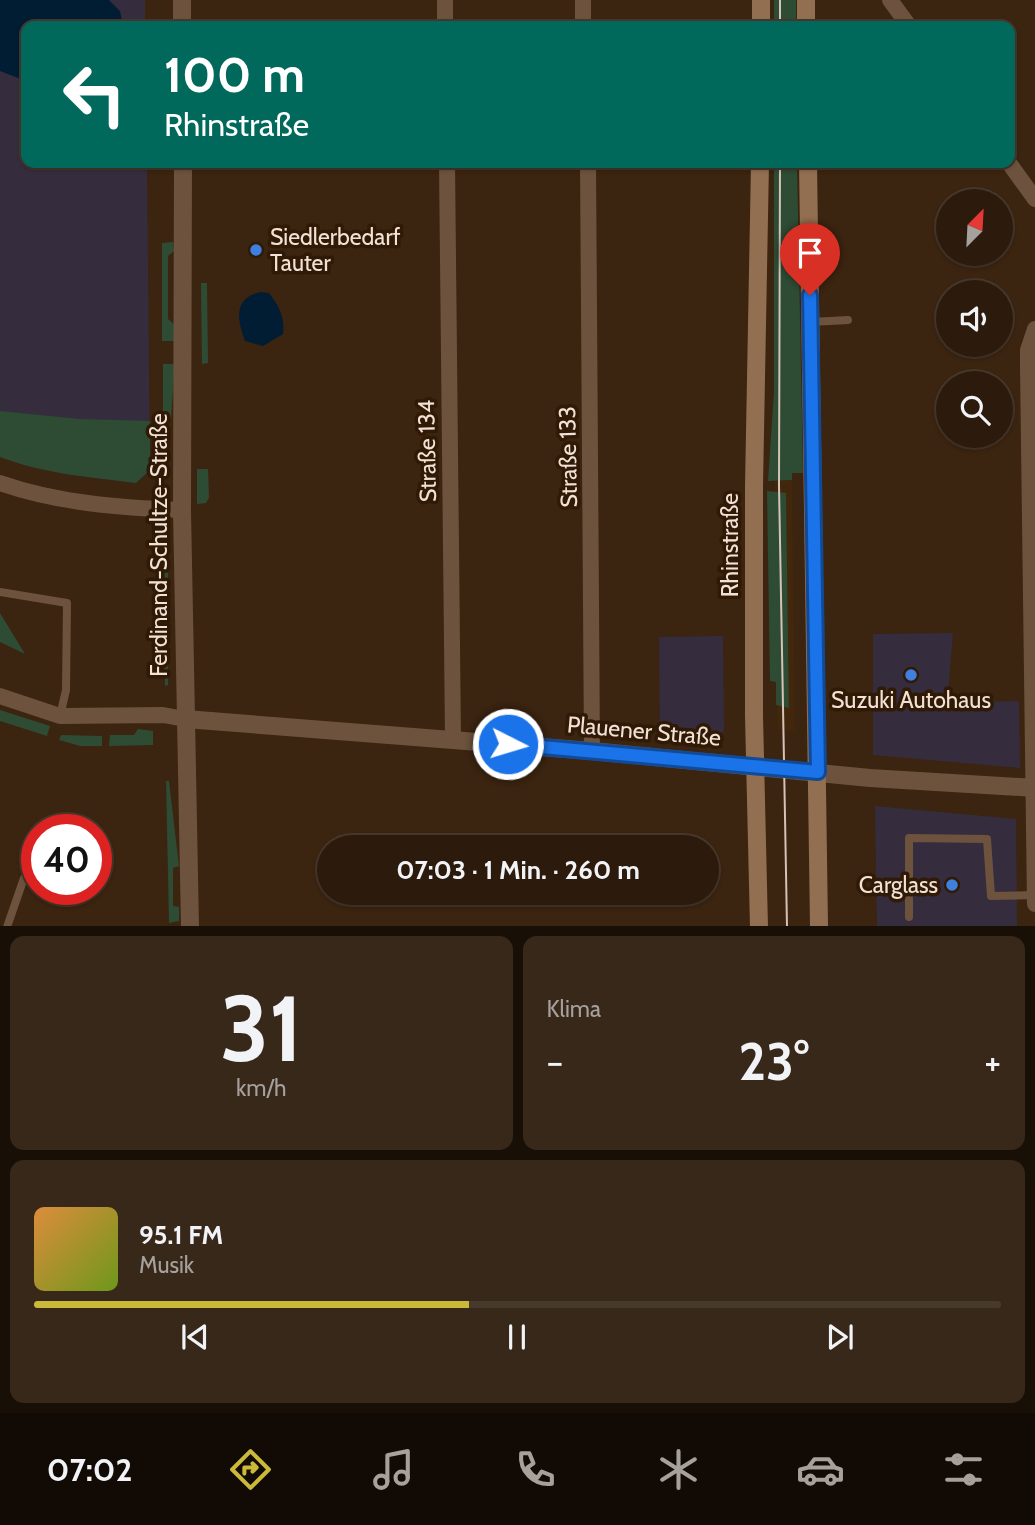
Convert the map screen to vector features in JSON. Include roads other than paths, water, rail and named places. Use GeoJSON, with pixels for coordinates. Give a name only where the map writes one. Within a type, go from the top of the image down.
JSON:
{"type":"FeatureCollection","features":[{"type":"Feature","properties":{"kind":"main road"},"geometry":{"type":"LineString","coordinates":[[761,0],[761,21]]}},
{"type":"Feature","properties":{"kind":"main road"},"geometry":{"type":"LineString","coordinates":[[806,0],[806,21]]}},
{"type":"Feature","properties":{"kind":"main road","name":"Rhinstraße"},"geometry":{"type":"LineString","coordinates":[[759,926],[754,486],[760,168]]}},
{"type":"Feature","properties":{"kind":"main road"},"geometry":{"type":"LineString","coordinates":[[808,168],[819,926]]}},
{"type":"Feature","properties":{"kind":"street"},"geometry":{"type":"LineString","coordinates":[[182,0],[182,21]]}},
{"type":"Feature","properties":{"kind":"street"},"geometry":{"type":"LineString","coordinates":[[445,0],[445,21]]}},
{"type":"Feature","properties":{"kind":"street"},"geometry":{"type":"LineString","coordinates":[[583,0],[583,21]]}},
{"type":"Feature","properties":{"kind":"street"},"geometry":{"type":"LineString","coordinates":[[890,0],[905,21]]}},
{"type":"Feature","properties":{"kind":"street","name":"Ferdinand-Schultze-Straße"},"geometry":{"type":"LineString","coordinates":[[183,168],[182,510],[190,926]]}},
{"type":"Feature","properties":{"kind":"street","name":"Straße 134"},"geometry":{"type":"LineString","coordinates":[[447,168],[453,740]]}},
{"type":"Feature","properties":{"kind":"street","name":"Straße 133"},"geometry":{"type":"LineString","coordinates":[[588,168],[591,257],[592,751]]}},
{"type":"Feature","properties":{"kind":"street"},"geometry":{"type":"LineString","coordinates":[[1013,168],[1035,199]]}},
{"type":"Feature","properties":{"kind":"street"},"geometry":{"type":"LineString","coordinates":[[1035,329],[1028,350],[1035,904]]}},
{"type":"Feature","properties":{"kind":"street"},"geometry":{"type":"LineString","coordinates":[[0,483],[29,493],[68,500],[182,510]]}},
{"type":"Feature","properties":{"kind":"street","name":"Plauener Straße"},"geometry":{"type":"LineString","coordinates":[[0,696],[60,716],[163,716],[1035,788]]}},
{"type":"Feature","properties":{"kind":"lane"},"geometry":{"type":"LineString","coordinates":[[811,321],[848,320]]}},
{"type":"Feature","properties":{"kind":"lane"},"geometry":{"type":"LineString","coordinates":[[0,592],[67,603],[66,690],[60,716]]}},
{"type":"Feature","properties":{"kind":"lane"},"geometry":{"type":"LineString","coordinates":[[909,917],[909,838],[987,839],[991,896],[1035,895]]}},
{"type":"Feature","properties":{"kind":"lane"},"geometry":{"type":"LineString","coordinates":[[7,926],[21,886]]}},
{"type":"Feature","properties":{"kind":"water"},"geometry":{"type":"Polygon","coordinates":[[[0,0],[109,0],[120,11],[122,21],[21,21],[21,79],[0,71],[0,0]]]}},
{"type":"Feature","properties":{"kind":"water"},"geometry":{"type":"Polygon","coordinates":[[[261,292],[269,293],[276,302],[283,328],[283,334],[263,346],[245,341],[239,317],[246,299],[261,292]]]}},
{"type":"Feature","properties":{"kind":"tram line"},"geometry":{"type":"LineString","coordinates":[[780,0],[780,21]]}},
{"type":"Feature","properties":{"kind":"tram line"},"geometry":{"type":"LineString","coordinates":[[780,168],[779,486],[787,926]]}},
{"type":"Feature","properties":{"kind":"place","name":"Siedlerbedarf Tauter"},"geometry":{"type":"Point","coordinates":[256,250]}},
{"type":"Feature","properties":{"kind":"place","name":"Suzuki Autohaus"},"geometry":{"type":"Point","coordinates":[911,675]}},
{"type":"Feature","properties":{"kind":"place","name":"Carglass"},"geometry":{"type":"Point","coordinates":[952,885]}}]}
